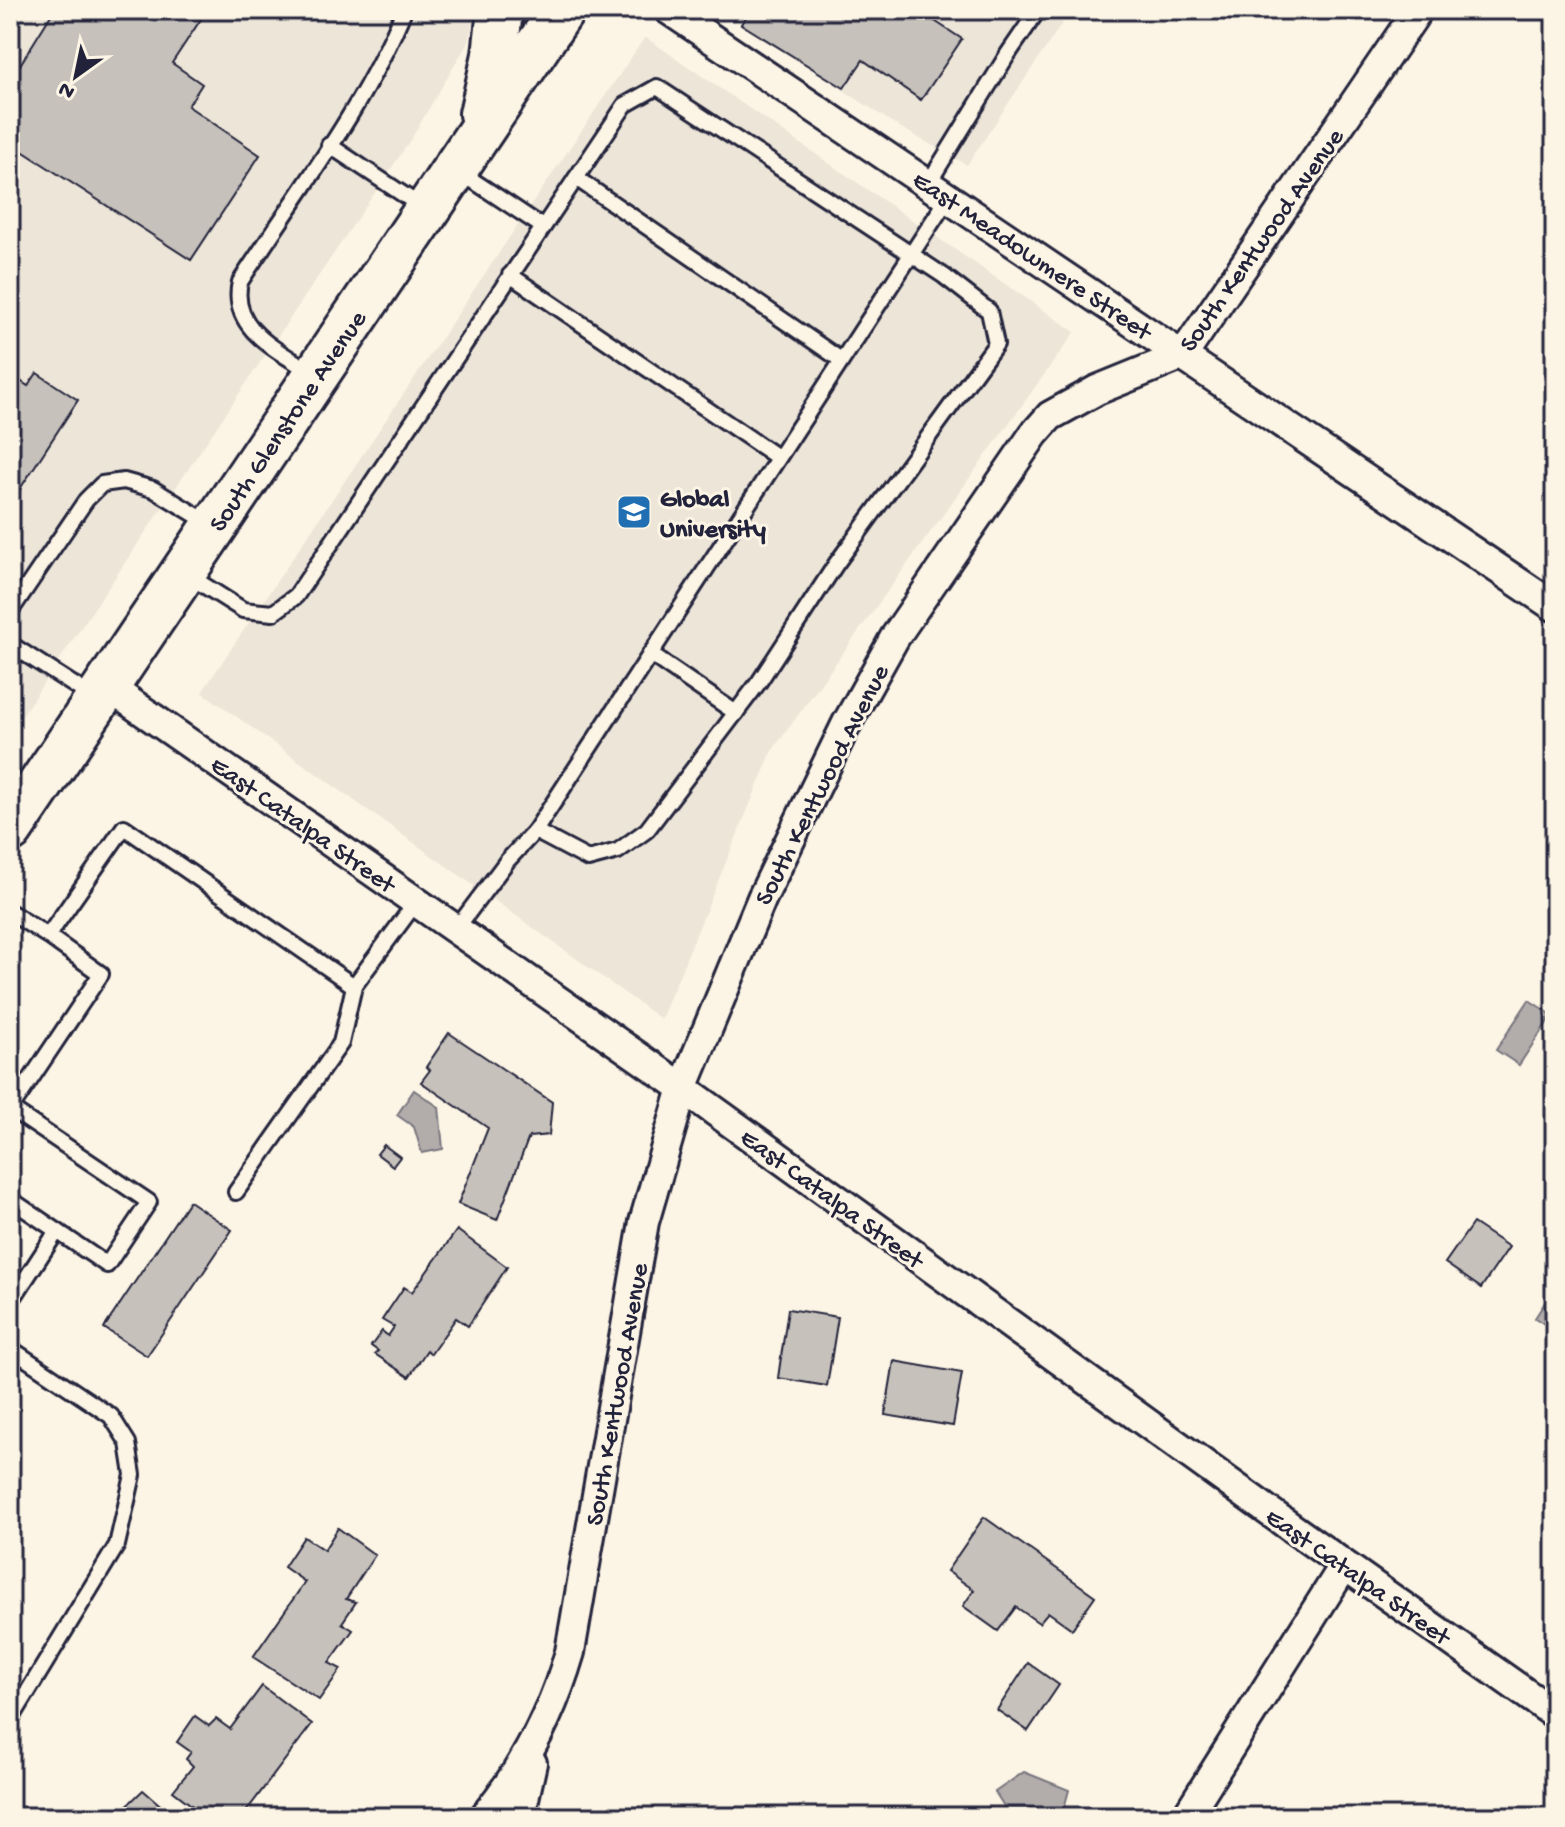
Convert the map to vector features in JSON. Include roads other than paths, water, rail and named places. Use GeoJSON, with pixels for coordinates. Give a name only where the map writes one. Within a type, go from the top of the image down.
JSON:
{"type":"FeatureCollection","features":[{"type":"Feature","properties":{"kind":"main road"},"geometry":{"type":"LineString","coordinates":[[466,153],[489,89],[500,10]]}},
{"type":"Feature","properties":{"kind":"main road","name":"South Glenstone Avenue"},"geometry":{"type":"LineString","coordinates":[[13,820],[102,693],[562,10]]}},
{"type":"Feature","properties":{"kind":"street","name":"South Kentwood Avenue"},"geometry":{"type":"LineString","coordinates":[[520,1817],[540,1736],[570,1652],[644,1222],[683,1088],[751,924],[803,810],[895,637],[1034,434],[1050,416],[1097,390],[1183,355],[1418,10]]}},
{"type":"Feature","properties":{"kind":"street","name":"East Meadowmere Street"},"geometry":{"type":"LineString","coordinates":[[687,15],[938,191],[1555,607]]}},
{"type":"Feature","properties":{"kind":"street","name":"East Catalpa Street"},"geometry":{"type":"LineString","coordinates":[[102,693],[456,929],[683,1088],[1344,1566],[1555,1714]]}},
{"type":"Feature","properties":{"kind":"street"},"geometry":{"type":"LineString","coordinates":[[1186,1817],[1344,1566]]}},
{"type":"Feature","properties":{"kind":"street","name":"South Kentwood Avenue"},"geometry":{"type":"LineString","coordinates":[[484,1817],[540,1736]]}},
{"type":"Feature","properties":{"kind":"lane"},"geometry":{"type":"LineString","coordinates":[[316,376],[256,335],[243,319],[236,298],[240,282],[367,88],[404,10]]}},
{"type":"Feature","properties":{"kind":"lane"},"geometry":{"type":"LineString","coordinates":[[456,929],[507,861],[535,831],[910,253],[1008,54],[1038,10]]}},
{"type":"Feature","properties":{"kind":"lane"},"geometry":{"type":"LineString","coordinates":[[184,572],[243,610],[273,613],[296,596],[625,105],[657,87],[910,253],[989,311],[996,344],[836,564],[759,682],[647,830],[618,851],[588,859],[535,831]]}},
{"type":"Feature","properties":{"kind":"lane"},"geometry":{"type":"LineString","coordinates":[[329,145],[427,210]]}},
{"type":"Feature","properties":{"kind":"lane"},"geometry":{"type":"LineString","coordinates":[[466,153],[543,227]]}},
{"type":"Feature","properties":{"kind":"lane"},"geometry":{"type":"LineString","coordinates":[[576,178],[841,360]]}},
{"type":"Feature","properties":{"kind":"lane"},"geometry":{"type":"LineString","coordinates":[[510,275],[777,457]]}},
{"type":"Feature","properties":{"kind":"lane"},"geometry":{"type":"LineString","coordinates":[[10,612],[86,500],[102,484],[124,481],[153,489],[214,527]]}},
{"type":"Feature","properties":{"kind":"lane"},"geometry":{"type":"LineString","coordinates":[[10,644],[102,693]]}},
{"type":"Feature","properties":{"kind":"lane"},"geometry":{"type":"LineString","coordinates":[[650,654],[736,713]]}},
{"type":"Feature","properties":{"kind":"lane"},"geometry":{"type":"LineString","coordinates":[[48,936],[124,827],[354,986]]}},
{"type":"Feature","properties":{"kind":"lane"},"geometry":{"type":"LineString","coordinates":[[236,1192],[341,1043],[354,986],[416,902]]}},
{"type":"Feature","properties":{"kind":"lane"},"geometry":{"type":"LineString","coordinates":[[10,912],[101,974],[10,1110],[149,1202],[107,1265],[10,1199]]}},
{"type":"Feature","properties":{"kind":"lane"},"geometry":{"type":"LineString","coordinates":[[10,1303],[57,1231]]}},
{"type":"Feature","properties":{"kind":"lane"},"geometry":{"type":"LineString","coordinates":[[10,1348],[111,1416],[128,1443],[133,1475],[117,1545],[10,1721]]}},
{"type":"Feature","properties":{"kind":"place","name":"Global University"},"geometry":{"type":"Point","coordinates":[634,512]}}]}
